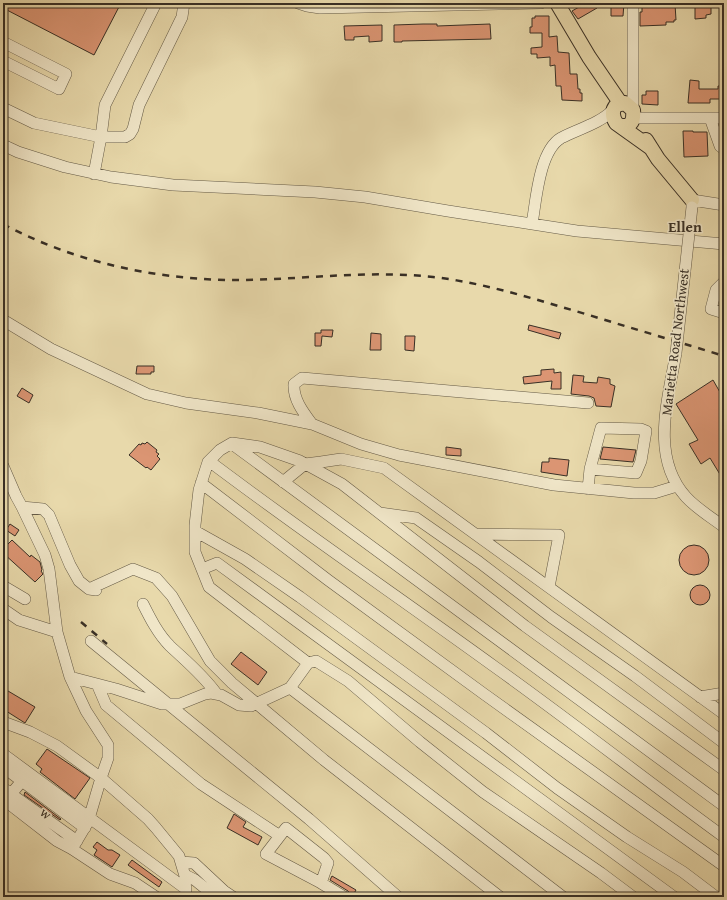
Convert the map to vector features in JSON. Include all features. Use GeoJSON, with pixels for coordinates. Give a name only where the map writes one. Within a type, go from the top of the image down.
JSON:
{"type":"FeatureCollection","features":[{"type":"Feature","properties":{"kind":"main road"},"geometry":{"type":"LineString","coordinates":[[558,3],[589,57],[624,111],[692,204]]}},
{"type":"Feature","properties":{"kind":"street"},"geometry":{"type":"LineString","coordinates":[[94,174],[105,105],[156,3]]}},
{"type":"Feature","properties":{"kind":"street"},"geometry":{"type":"LineString","coordinates":[[3,108],[34,123],[101,137],[125,137],[130,134],[133,129],[139,105],[182,17],[184,3]]}},
{"type":"Feature","properties":{"kind":"street"},"geometry":{"type":"LineString","coordinates":[[298,3],[320,8],[382,5],[541,3]]}},
{"type":"Feature","properties":{"kind":"street"},"geometry":{"type":"LineString","coordinates":[[624,111],[633,3]]}},
{"type":"Feature","properties":{"kind":"street"},"geometry":{"type":"LineString","coordinates":[[3,42],[66,74],[59,89],[3,61]]}},
{"type":"Feature","properties":{"kind":"street"},"geometry":{"type":"LineString","coordinates":[[532,224],[542,166],[551,149],[560,139],[608,116],[624,111],[724,118]]}},
{"type":"Feature","properties":{"kind":"street"},"geometry":{"type":"LineString","coordinates":[[710,118],[720,146],[724,149]]}},
{"type":"Feature","properties":{"kind":"street"},"geometry":{"type":"LineString","coordinates":[[3,145],[18,152],[65,167],[111,177],[173,185],[315,192],[365,197],[577,231],[724,244]]}},
{"type":"Feature","properties":{"kind":"street"},"geometry":{"type":"LineString","coordinates":[[692,204],[724,205]]}},
{"type":"Feature","properties":{"kind":"street","name":"Marietta Road Northwest"},"geometry":{"type":"LineString","coordinates":[[692,204],[676,354],[664,428],[664,447],[667,464],[677,486],[693,504],[724,527]]}},
{"type":"Feature","properties":{"kind":"street"},"geometry":{"type":"LineString","coordinates":[[724,282],[716,290],[719,300],[711,309],[724,313]]}},
{"type":"Feature","properties":{"kind":"street"},"geometry":{"type":"LineString","coordinates":[[3,320],[51,348],[147,394],[186,403],[258,412],[312,424],[361,444],[399,456],[554,485],[634,493],[654,493],[677,486]]}},
{"type":"Feature","properties":{"kind":"street"},"geometry":{"type":"LineString","coordinates":[[312,424],[302,410],[293,392],[294,384],[302,378],[588,403]]}},
{"type":"Feature","properties":{"kind":"street"},"geometry":{"type":"LineString","coordinates":[[588,489],[590,469],[600,428],[641,429],[646,431],[641,461],[636,472],[590,469]]}},
{"type":"Feature","properties":{"kind":"street"},"geometry":{"type":"LineString","coordinates":[[231,444],[724,806]]}},
{"type":"Feature","properties":{"kind":"street"},"geometry":{"type":"LineString","coordinates":[[308,663],[209,587],[195,552],[198,493],[201,483],[210,461],[220,450],[231,444],[260,447],[305,464],[342,484],[525,626],[724,770]]}},
{"type":"Feature","properties":{"kind":"street"},"geometry":{"type":"LineString","coordinates":[[283,482],[305,464],[341,459],[384,468],[724,714]]}},
{"type":"Feature","properties":{"kind":"street"},"geometry":{"type":"LineString","coordinates":[[210,461],[259,498],[497,668],[661,792],[724,837]]}},
{"type":"Feature","properties":{"kind":"street"},"geometry":{"type":"LineString","coordinates":[[3,466],[16,496],[46,555],[57,632],[70,677],[86,711],[108,745],[108,758],[89,817],[85,828],[74,845]]}},
{"type":"Feature","properties":{"kind":"street"},"geometry":{"type":"LineString","coordinates":[[201,483],[334,584],[724,866]]}},
{"type":"Feature","properties":{"kind":"street"},"geometry":{"type":"LineString","coordinates":[[22,507],[43,509],[49,515],[70,565],[79,581],[89,589],[102,591],[134,576],[136,571],[156,578],[172,596],[210,661],[232,684],[257,703],[324,760],[500,897]]}},
{"type":"Feature","properties":{"kind":"street"},"geometry":{"type":"LineString","coordinates":[[380,513],[416,518],[479,562],[551,617],[635,676],[724,743]]}},
{"type":"Feature","properties":{"kind":"street"},"geometry":{"type":"LineString","coordinates":[[195,531],[232,552],[300,597],[486,733],[557,788],[627,837],[682,872],[716,897]]}},
{"type":"Feature","properties":{"kind":"street"},"geometry":{"type":"LineString","coordinates":[[476,534],[559,535],[549,587]]}},
{"type":"Feature","properties":{"kind":"street"},"geometry":{"type":"LineString","coordinates":[[202,569],[217,563],[232,552]]}},
{"type":"Feature","properties":{"kind":"street"},"geometry":{"type":"LineString","coordinates":[[217,563],[674,897]]}},
{"type":"Feature","properties":{"kind":"street"},"geometry":{"type":"LineString","coordinates":[[3,586],[25,599]]}},
{"type":"Feature","properties":{"kind":"street"},"geometry":{"type":"LineString","coordinates":[[143,604],[151,621],[169,645],[192,665],[216,693]]}},
{"type":"Feature","properties":{"kind":"street"},"geometry":{"type":"LineString","coordinates":[[3,609],[19,620],[57,632]]}},
{"type":"Feature","properties":{"kind":"street"},"geometry":{"type":"LineString","coordinates":[[91,641],[302,814],[398,897]]}},
{"type":"Feature","properties":{"kind":"street"},"geometry":{"type":"LineString","coordinates":[[70,677],[116,689],[162,704],[180,704],[205,694],[216,693],[245,706],[251,706],[290,688],[308,663],[316,661],[348,681],[420,742],[483,792],[633,897]]}},
{"type":"Feature","properties":{"kind":"street"},"geometry":{"type":"LineString","coordinates":[[97,684],[106,705],[200,784],[280,836]]}},
{"type":"Feature","properties":{"kind":"street"},"geometry":{"type":"LineString","coordinates":[[290,688],[563,897]]}},
{"type":"Feature","properties":{"kind":"street"},"geometry":{"type":"LineString","coordinates":[[700,697],[724,693]]}},
{"type":"Feature","properties":{"kind":"street"},"geometry":{"type":"LineString","coordinates":[[3,722],[30,732],[57,746],[101,778],[156,828],[181,862],[185,875],[186,893]]}},
{"type":"Feature","properties":{"kind":"street"},"geometry":{"type":"LineString","coordinates":[[3,754],[89,817],[186,893]]}},
{"type":"Feature","properties":{"kind":"street"},"geometry":{"type":"LineString","coordinates":[[3,767],[85,828]]}},
{"type":"Feature","properties":{"kind":"street"},"geometry":{"type":"LineString","coordinates":[[22,781],[6,794],[56,826],[74,845],[110,874],[135,883],[156,897]]}},
{"type":"Feature","properties":{"kind":"street","name":"w"},"geometry":{"type":"LineString","coordinates":[[6,794],[57,841],[74,845]]}},
{"type":"Feature","properties":{"kind":"street"},"geometry":{"type":"LineString","coordinates":[[56,826],[64,813]]}},
{"type":"Feature","properties":{"kind":"street"},"geometry":{"type":"LineString","coordinates":[[321,883],[328,863],[324,858],[286,828],[266,854],[344,897]]}},
{"type":"Feature","properties":{"kind":"street"},"geometry":{"type":"LineString","coordinates":[[181,862],[194,863],[224,891],[233,897]]}},
{"type":"Feature","properties":{"kind":"street"},"geometry":{"type":"LineString","coordinates":[[185,875],[195,880],[216,897]]}},
{"type":"Feature","properties":{"kind":"building"},"geometry":{"type":"Polygon","coordinates":[[[3,3],[121,3],[94,55],[3,8],[3,3]]]}},
{"type":"Feature","properties":{"kind":"building"},"geometry":{"type":"Polygon","coordinates":[[[586,3],[595,3],[597,8],[578,19],[572,11],[586,3]]]}},
{"type":"Feature","properties":{"kind":"building"},"geometry":{"type":"Polygon","coordinates":[[[611,3],[624,3],[623,16],[611,16],[611,3]]]}},
{"type":"Feature","properties":{"kind":"building"},"geometry":{"type":"Polygon","coordinates":[[[695,3],[707,3],[707,6],[711,6],[711,14],[706,15],[706,18],[695,19],[695,3]]]}},
{"type":"Feature","properties":{"kind":"building"},"geometry":{"type":"Polygon","coordinates":[[[644,4],[675,4],[676,20],[674,20],[674,22],[666,22],[666,25],[640,26],[640,12],[642,12],[642,7],[645,7],[644,4]]]}},
{"type":"Feature","properties":{"kind":"building"},"geometry":{"type":"Polygon","coordinates":[[[535,16],[549,16],[549,37],[557,36],[558,52],[569,53],[570,74],[577,74],[578,89],[580,89],[580,93],[582,93],[582,101],[562,100],[561,86],[556,86],[555,65],[550,66],[550,57],[537,58],[537,54],[531,54],[531,48],[542,47],[542,33],[530,33],[532,18],[535,18],[535,16]]]}},
{"type":"Feature","properties":{"kind":"building"},"geometry":{"type":"Polygon","coordinates":[[[437,24],[437,26],[490,24],[491,39],[394,42],[394,25],[437,24]]]}},
{"type":"Feature","properties":{"kind":"building"},"geometry":{"type":"Polygon","coordinates":[[[382,25],[382,41],[369,42],[369,36],[354,37],[354,40],[345,40],[344,26],[382,25]]]}},
{"type":"Feature","properties":{"kind":"building"},"geometry":{"type":"Polygon","coordinates":[[[690,80],[699,81],[699,89],[718,89],[718,86],[724,86],[724,99],[710,99],[710,103],[688,103],[690,80]]]}},
{"type":"Feature","properties":{"kind":"building"},"geometry":{"type":"Polygon","coordinates":[[[646,91],[658,91],[658,105],[642,104],[642,95],[646,95],[646,91]]]}},
{"type":"Feature","properties":{"kind":"building"},"geometry":{"type":"Polygon","coordinates":[[[683,131],[707,132],[708,156],[684,157],[683,131]]]}},
{"type":"Feature","properties":{"kind":"building"},"geometry":{"type":"Polygon","coordinates":[[[529,325],[561,333],[559,339],[528,330],[529,325]]]}},
{"type":"Feature","properties":{"kind":"building"},"geometry":{"type":"Polygon","coordinates":[[[321,330],[333,330],[332,337],[322,336],[321,346],[315,346],[315,333],[321,333],[321,330]]]}},
{"type":"Feature","properties":{"kind":"building"},"geometry":{"type":"Polygon","coordinates":[[[371,333],[381,334],[381,350],[370,350],[371,333]]]}},
{"type":"Feature","properties":{"kind":"building"},"geometry":{"type":"Polygon","coordinates":[[[405,336],[415,336],[414,351],[405,350],[405,336]]]}},
{"type":"Feature","properties":{"kind":"building"},"geometry":{"type":"Polygon","coordinates":[[[137,366],[154,366],[154,372],[151,372],[151,374],[136,374],[137,366]]]}},
{"type":"Feature","properties":{"kind":"building"},"geometry":{"type":"Polygon","coordinates":[[[554,369],[554,373],[561,372],[561,389],[551,389],[552,381],[524,384],[523,377],[541,375],[541,370],[554,369]]]}},
{"type":"Feature","properties":{"kind":"building"},"geometry":{"type":"Polygon","coordinates":[[[573,375],[584,376],[583,382],[597,383],[598,377],[610,379],[610,384],[615,386],[611,407],[596,406],[594,398],[571,394],[573,375]]]}},
{"type":"Feature","properties":{"kind":"building"},"geometry":{"type":"Polygon","coordinates":[[[713,380],[721,394],[724,392],[724,481],[710,458],[701,464],[689,444],[698,440],[676,404],[713,380]]]}},
{"type":"Feature","properties":{"kind":"building"},"geometry":{"type":"Polygon","coordinates":[[[22,388],[33,395],[29,403],[17,396],[22,388]]]}},
{"type":"Feature","properties":{"kind":"building"},"geometry":{"type":"Polygon","coordinates":[[[147,442],[157,450],[156,452],[159,454],[157,456],[160,459],[151,470],[129,455],[139,444],[145,444],[147,442]]]}},
{"type":"Feature","properties":{"kind":"building"},"geometry":{"type":"Polygon","coordinates":[[[446,447],[461,449],[461,456],[446,455],[446,447]]]}},
{"type":"Feature","properties":{"kind":"building"},"geometry":{"type":"Polygon","coordinates":[[[603,447],[636,450],[633,462],[600,459],[603,447]]]}},
{"type":"Feature","properties":{"kind":"building"},"geometry":{"type":"Polygon","coordinates":[[[549,458],[569,460],[567,476],[541,472],[542,462],[549,462],[549,458]]]}},
{"type":"Feature","properties":{"kind":"building"},"geometry":{"type":"Polygon","coordinates":[[[10,524],[19,530],[15,536],[6,530],[10,524]]]}},
{"type":"Feature","properties":{"kind":"building"},"geometry":{"type":"Polygon","coordinates":[[[12,540],[30,557],[31,555],[40,562],[41,571],[43,574],[35,582],[3,553],[3,544],[6,546],[12,540]]]}},
{"type":"Feature","properties":{"kind":"building"},"geometry":{"type":"Polygon","coordinates":[[[694,545],[704,550],[709,560],[704,570],[694,575],[684,570],[679,560],[684,550],[694,545]]]}},
{"type":"Feature","properties":{"kind":"building"},"geometry":{"type":"Polygon","coordinates":[[[700,585],[707,588],[710,595],[707,602],[700,605],[693,602],[690,595],[693,588],[700,585]]]}},
{"type":"Feature","properties":{"kind":"building"},"geometry":{"type":"Polygon","coordinates":[[[241,652],[267,672],[258,685],[231,664],[241,652]]]}},
{"type":"Feature","properties":{"kind":"building"},"geometry":{"type":"Polygon","coordinates":[[[3,688],[35,707],[25,723],[3,709],[3,688]]]}},
{"type":"Feature","properties":{"kind":"building"},"geometry":{"type":"Polygon","coordinates":[[[47,749],[90,778],[75,799],[40,772],[42,769],[36,764],[47,749]]]}},
{"type":"Feature","properties":{"kind":"building"},"geometry":{"type":"Polygon","coordinates":[[[25,792],[61,819],[60,820],[24,795],[25,792]]]}},
{"type":"Feature","properties":{"kind":"building"},"geometry":{"type":"Polygon","coordinates":[[[234,814],[246,822],[243,827],[262,837],[258,845],[227,828],[234,814]]]}},
{"type":"Feature","properties":{"kind":"building"},"geometry":{"type":"Polygon","coordinates":[[[97,842],[108,850],[112,850],[120,855],[112,867],[94,855],[97,850],[93,847],[97,842]]]}},
{"type":"Feature","properties":{"kind":"building"},"geometry":{"type":"Polygon","coordinates":[[[132,860],[162,882],[159,887],[128,865],[132,860]]]}},
{"type":"Feature","properties":{"kind":"building"},"geometry":{"type":"Polygon","coordinates":[[[332,876],[356,890],[352,897],[348,891],[330,880],[332,876]]]}},
{"type":"Feature","properties":{"kind":"railway"},"geometry":{"type":"LineString","coordinates":[[3,224],[31,238],[89,259],[150,273],[181,277],[243,280],[386,274],[433,277],[472,283],[531,298],[724,356]]}},
{"type":"Feature","properties":{"kind":"railway"},"geometry":{"type":"LineString","coordinates":[[81,622],[107,644]]}},
{"type":"Feature","properties":{"kind":"district","name":"Ellen"},"geometry":{"type":"Point","coordinates":[685,227]}}]}
